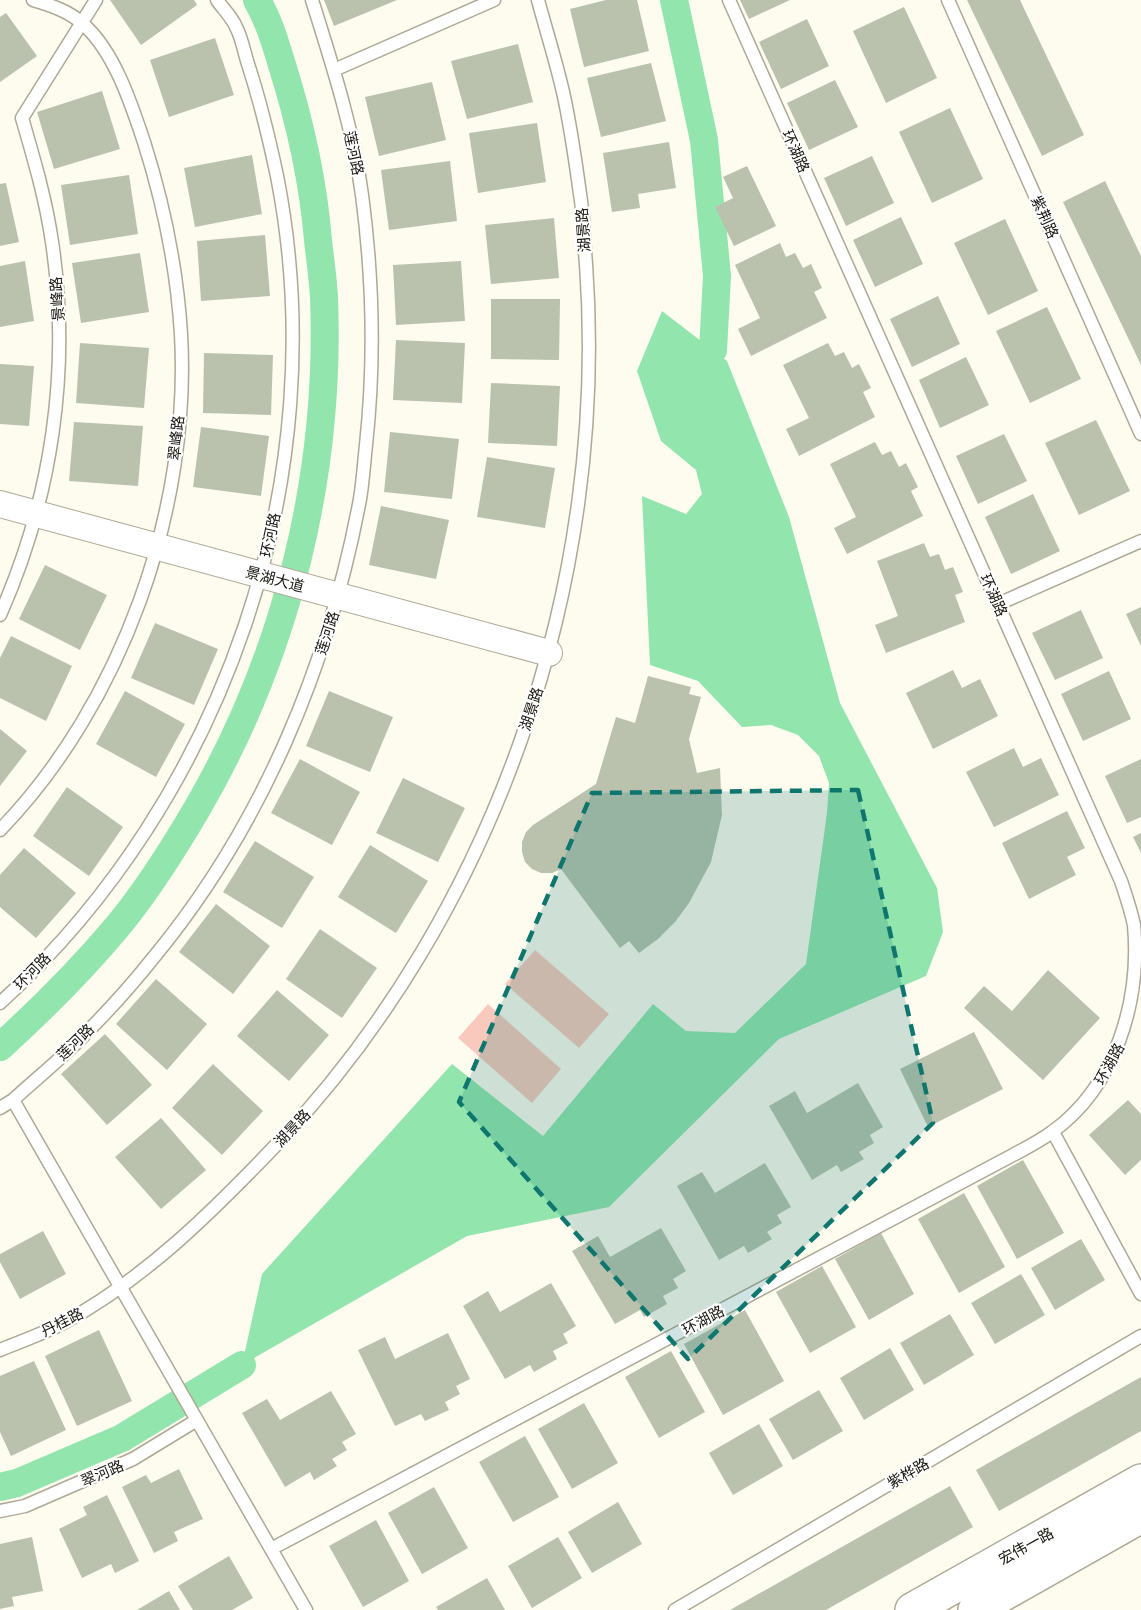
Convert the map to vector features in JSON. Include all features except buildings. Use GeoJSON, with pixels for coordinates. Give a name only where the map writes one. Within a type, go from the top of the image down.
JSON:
{"type":"FeatureCollection","features":[{"type":"Feature","properties":{"kind":"main road","name":"宏伟一路"},"geometry":{"type":"LineString","coordinates":[[912,1610],[1141,1481]]}},
{"type":"Feature","properties":{"kind":"main road","name":"宏伟一路"},"geometry":{"type":"LineString","coordinates":[[975,1610],[1141,1516]]}},
{"type":"Feature","properties":{"kind":"street","name":"景湖大道"},"geometry":{"type":"LineString","coordinates":[[0,504],[549,653]]}},
{"type":"Feature","properties":{"kind":"lane","name":"翠峰路"},"geometry":{"type":"LineString","coordinates":[[0,830],[40,783],[70,740],[98,694],[125,636],[141,597],[157,546],[169,495],[177,442],[181,389],[181,336],[177,284],[156,180],[140,130],[105,49],[82,22],[57,7],[33,0]]}},
{"type":"Feature","properties":{"kind":"lane","name":"景峰路"},"geometry":{"type":"LineString","coordinates":[[0,615],[15,580],[37,514],[51,447],[57,390],[59,310],[52,242],[38,175],[22,118],[96,0]]}},
{"type":"Feature","properties":{"kind":"lane","name":"环河路"},"geometry":{"type":"LineString","coordinates":[[0,1003],[31,975],[93,905],[148,830],[194,749],[232,664],[261,575],[281,484],[291,392],[292,298],[282,206],[264,115],[236,27],[217,0]]}},
{"type":"Feature","properties":{"kind":"lane","name":"莲河路"},"geometry":{"type":"LineString","coordinates":[[0,1108],[13,1100],[88,1032],[155,956],[215,874],[266,785],[307,693],[339,596],[360,497],[371,396],[372,294],[362,193],[342,94],[312,0]]}},
{"type":"Feature","properties":{"kind":"lane"},"geometry":{"type":"LineString","coordinates":[[334,70],[494,0]]}},
{"type":"Feature","properties":{"kind":"lane","name":"湖景路"},"geometry":{"type":"LineString","coordinates":[[121,1288],[228,1196],[310,1110],[388,1006],[464,873],[508,776],[549,653],[574,542],[587,430],[590,316],[582,203],[563,92],[538,0]]}},
{"type":"Feature","properties":{"kind":"lane","name":"环湖路"},"geometry":{"type":"LineString","coordinates":[[271,1549],[1053,1132],[1094,1091],[1113,1062],[1131,1018],[1138,972],[1134,926],[1121,881],[729,0]]}},
{"type":"Feature","properties":{"kind":"lane","name":"紫荆路"},"geometry":{"type":"LineString","coordinates":[[948,0],[1141,434]]}},
{"type":"Feature","properties":{"kind":"lane"},"geometry":{"type":"LineString","coordinates":[[998,604],[1141,541]]}},
{"type":"Feature","properties":{"kind":"lane"},"geometry":{"type":"LineString","coordinates":[[13,1100],[271,1549],[302,1609]]}},
{"type":"Feature","properties":{"kind":"lane"},"geometry":{"type":"LineString","coordinates":[[1053,1132],[1141,1294]]}},
{"type":"Feature","properties":{"kind":"lane","name":"丹桂路"},"geometry":{"type":"LineString","coordinates":[[0,1350],[64,1323],[121,1288]]}},
{"type":"Feature","properties":{"kind":"lane","name":"紫桦路"},"geometry":{"type":"LineString","coordinates":[[675,1610],[1141,1336]]}},
{"type":"Feature","properties":{"kind":"lane","name":"翠河路"},"geometry":{"type":"LineString","coordinates":[[0,1511],[25,1506],[134,1459],[196,1420]]}},
{"type":"Feature","properties":{"kind":"highlighted area"},"geometry":{"type":"Polygon","coordinates":[[[858,790],[933,1123],[688,1359],[459,1102],[592,793],[858,790]]]}},
{"type":"Feature","properties":{"kind":"shaded area"},"geometry":{"type":"Polygon","coordinates":[[[662,311],[727,361],[789,517],[840,703],[937,888],[943,932],[926,976],[779,1039],[609,1207],[467,1236],[242,1365],[262,1274],[452,1064],[543,1136],[653,1004],[686,1031],[735,1033],[806,964],[829,783],[819,756],[798,735],[771,725],[742,727],[698,681],[650,665],[642,496],[686,514],[702,494],[696,470],[661,441],[637,371],[662,311]]]}},
{"type":"Feature","properties":{"kind":"shaded area"},"geometry":{"type":"Polygon","coordinates":[[[535,950],[609,1014],[579,1048],[505,984],[535,950]]]}},
{"type":"Feature","properties":{"kind":"shaded area"},"geometry":{"type":"Polygon","coordinates":[[[488,1004],[561,1069],[532,1103],[458,1038],[488,1004]]]}},
{"type":"Feature","properties":{"kind":"waterway"},"geometry":{"type":"LineString","coordinates":[[0,1047],[61,989],[103,943],[128,913],[180,838],[229,748],[256,687],[279,625],[297,561],[311,496],[320,430],[324,364],[324,290],[313,195],[300,130],[274,40],[257,0]]}},
{"type":"Feature","properties":{"kind":"waterway"},"geometry":{"type":"LineString","coordinates":[[674,0],[704,140],[717,276],[713,350]]}},
{"type":"Feature","properties":{"kind":"waterway"},"geometry":{"type":"LineString","coordinates":[[0,1487],[17,1483],[122,1438],[242,1365]]}}]}
